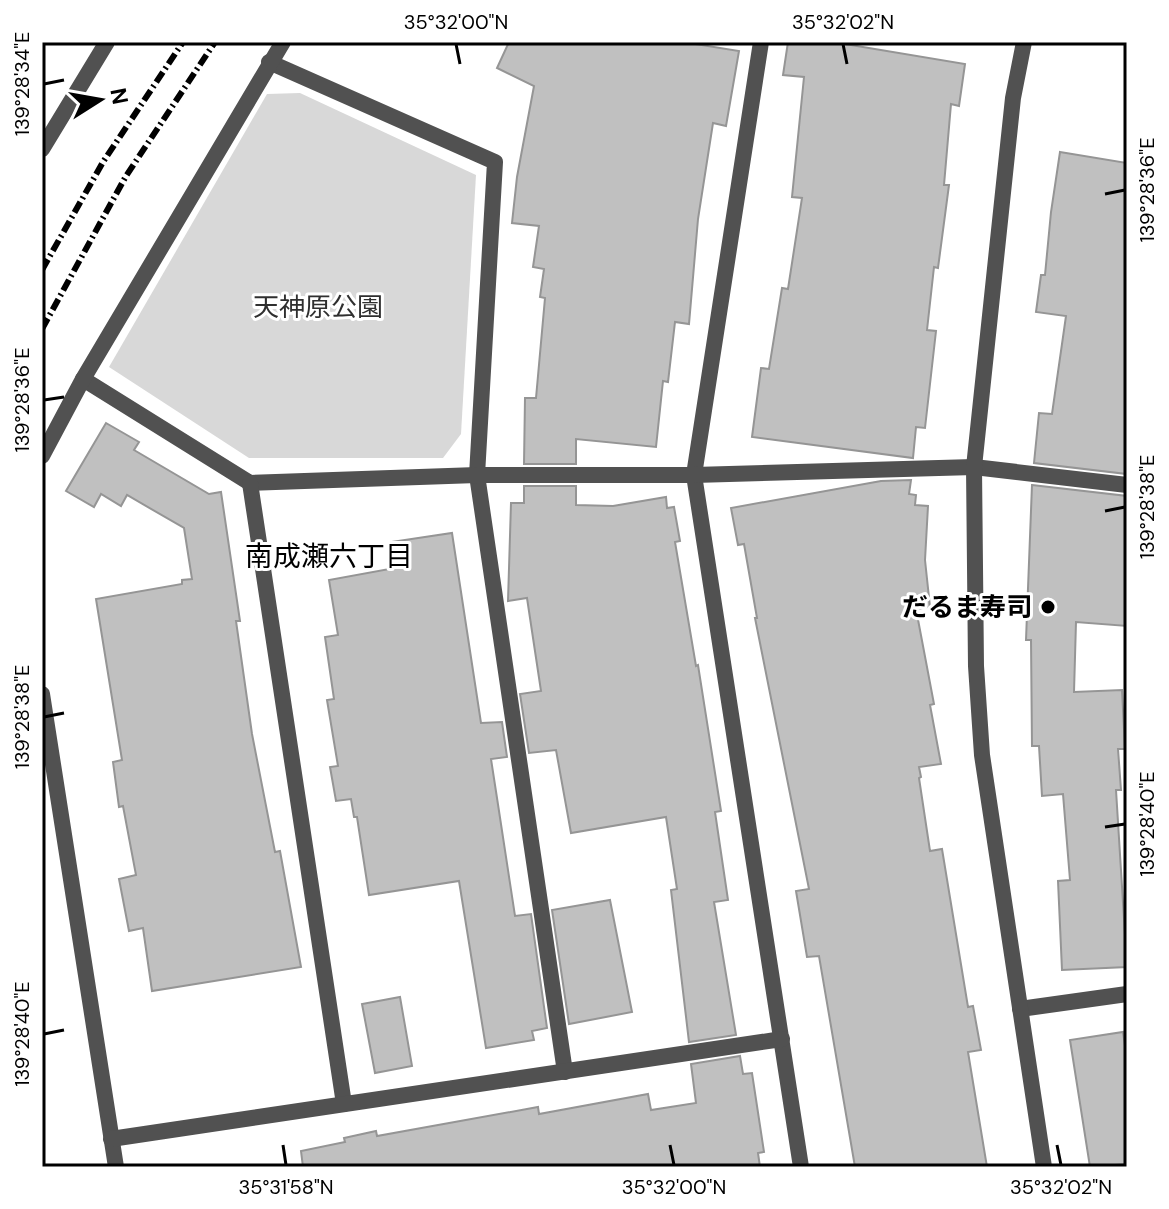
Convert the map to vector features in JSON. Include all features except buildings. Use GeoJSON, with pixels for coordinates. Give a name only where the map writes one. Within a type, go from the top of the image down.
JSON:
{"type":"FeatureCollection","features":[{"type":"Feature","properties":{"kind":"street"},"geometry":{"type":"LineString","coordinates":[[42,149],[107,42]]}},
{"type":"Feature","properties":{"kind":"street"},"geometry":{"type":"LineString","coordinates":[[42,456],[83,379],[283,42]]}},
{"type":"Feature","properties":{"kind":"street"},"geometry":{"type":"LineString","coordinates":[[761,42],[694,475],[801,1167]]}},
{"type":"Feature","properties":{"kind":"street"},"geometry":{"type":"LineString","coordinates":[[1024,42],[1013,98],[974,467],[976,666],[982,755],[1044,1167]]}},
{"type":"Feature","properties":{"kind":"street"},"geometry":{"type":"LineString","coordinates":[[269,62],[495,162],[477,475],[565,1072]]}},
{"type":"Feature","properties":{"kind":"street"},"geometry":{"type":"LineString","coordinates":[[83,379],[250,483],[477,475],[694,475],[974,467],[1127,485]]}},
{"type":"Feature","properties":{"kind":"street"},"geometry":{"type":"LineString","coordinates":[[250,483],[344,1104]]}},
{"type":"Feature","properties":{"kind":"street"},"geometry":{"type":"LineString","coordinates":[[42,694],[116,1167]]}},
{"type":"Feature","properties":{"kind":"street"},"geometry":{"type":"LineString","coordinates":[[1020,1009],[1127,994]]}},
{"type":"Feature","properties":{"kind":"street"},"geometry":{"type":"LineString","coordinates":[[111,1139],[782,1039]]}},
{"type":"Feature","properties":{"kind":"green space","name":"天神原公園"},"geometry":{"type":"Polygon","coordinates":[[[300,93],[476,175],[461,434],[443,458],[249,458],[109,367],[267,94],[300,93]]]}},
{"type":"Feature","properties":{"kind":"railway"},"geometry":{"type":"LineString","coordinates":[[42,270],[103,162],[183,42]]}},
{"type":"Feature","properties":{"kind":"railway"},"geometry":{"type":"LineString","coordinates":[[42,329],[126,176],[215,42]]}},
{"type":"Feature","properties":{"kind":"place","name":"だるま寿司"},"geometry":{"type":"Point","coordinates":[1048,607]}},
{"type":"Feature","properties":{"kind":"district","name":"南成瀬六丁目"},"geometry":{"type":"Point","coordinates":[329,556]}}]}
